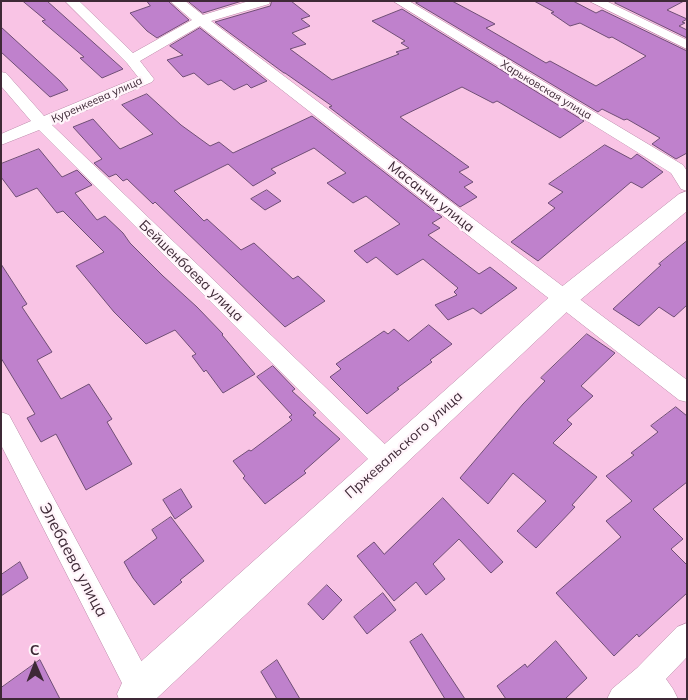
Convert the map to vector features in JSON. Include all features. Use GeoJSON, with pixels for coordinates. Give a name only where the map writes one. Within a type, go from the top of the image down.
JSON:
{"type":"FeatureCollection","features":[{"type":"Feature","properties":{"kind":"main road","name":"Пржевальского улица"},"geometry":{"type":"LineString","coordinates":[[134,695],[564,299],[687,199]]}},
{"type":"Feature","properties":{"kind":"street"},"geometry":{"type":"LineString","coordinates":[[71,1],[132,60]]}},
{"type":"Feature","properties":{"kind":"street","name":"Масанчи улица"},"geometry":{"type":"LineString","coordinates":[[176,1],[687,392]]}},
{"type":"Feature","properties":{"kind":"street","name":"Куренкеева улица"},"geometry":{"type":"LineString","coordinates":[[1,140],[147,79],[132,60],[201,20],[264,1]]}},
{"type":"Feature","properties":{"kind":"street","name":"Харьковская улица"},"geometry":{"type":"LineString","coordinates":[[400,1],[677,169],[687,185]]}},
{"type":"Feature","properties":{"kind":"street"},"geometry":{"type":"LineString","coordinates":[[595,1],[687,45]]}},
{"type":"Feature","properties":{"kind":"street","name":"Бейшенбаева улица"},"geometry":{"type":"LineString","coordinates":[[1,76],[42,124],[386,461]]}},
{"type":"Feature","properties":{"kind":"street","name":"Элебаева улица"},"geometry":{"type":"LineString","coordinates":[[1,422],[134,695]]}},
{"type":"Feature","properties":{"kind":"street"},"geometry":{"type":"LineString","coordinates":[[622,699],[655,689],[687,637]]}},
{"type":"Feature","properties":{"kind":"building"},"geometry":{"type":"Polygon","coordinates":[[[23,1],[47,1],[123,69],[102,78],[80,58],[84,57],[44,23],[42,21],[45,20],[23,1]]]}},
{"type":"Feature","properties":{"kind":"building"},"geometry":{"type":"Polygon","coordinates":[[[147,1],[168,1],[189,20],[157,38],[147,31],[130,13],[150,6],[147,1]]]}},
{"type":"Feature","properties":{"kind":"building"},"geometry":{"type":"Polygon","coordinates":[[[188,1],[242,1],[203,13],[188,1]]]}},
{"type":"Feature","properties":{"kind":"building"},"geometry":{"type":"Polygon","coordinates":[[[272,1],[291,1],[310,16],[301,19],[310,26],[292,33],[306,44],[290,49],[332,80],[399,54],[396,52],[409,48],[401,43],[405,41],[372,21],[402,9],[584,121],[560,138],[497,101],[493,103],[462,87],[400,117],[469,167],[459,172],[473,182],[464,187],[477,197],[460,207],[329,107],[332,106],[215,22],[270,6],[272,1]]]}},
{"type":"Feature","properties":{"kind":"building"},"geometry":{"type":"Polygon","coordinates":[[[421,1],[452,1],[495,24],[486,28],[546,63],[550,61],[596,86],[646,56],[612,37],[609,38],[580,23],[570,26],[551,13],[554,12],[534,1],[573,1],[596,13],[602,10],[687,51],[687,153],[676,159],[652,144],[660,138],[627,119],[624,120],[602,109],[598,112],[416,3],[421,1]]]}},
{"type":"Feature","properties":{"kind":"building"},"geometry":{"type":"Polygon","coordinates":[[[618,1],[684,1],[667,10],[687,19],[682,22],[685,23],[679,26],[687,30],[687,38],[615,3],[618,1]]]}},
{"type":"Feature","properties":{"kind":"building"},"geometry":{"type":"Polygon","coordinates":[[[1,27],[68,90],[50,97],[1,52],[1,27]]]}},
{"type":"Feature","properties":{"kind":"building"},"geometry":{"type":"Polygon","coordinates":[[[200,28],[267,81],[251,88],[247,84],[234,90],[221,80],[208,85],[194,73],[183,77],[167,60],[183,55],[170,46],[200,28]]]}},
{"type":"Feature","properties":{"kind":"building"},"geometry":{"type":"Polygon","coordinates":[[[147,94],[181,125],[210,146],[219,142],[233,153],[312,116],[442,217],[432,223],[440,228],[428,235],[479,274],[490,267],[517,288],[481,314],[473,308],[448,320],[435,305],[457,295],[454,292],[458,288],[423,259],[397,275],[376,257],[367,263],[354,251],[400,224],[366,196],[353,203],[327,183],[346,173],[314,148],[271,169],[276,173],[253,186],[228,164],[174,191],[204,221],[207,219],[241,250],[254,243],[293,279],[298,276],[325,301],[285,327],[155,202],[153,204],[127,179],[123,181],[116,174],[109,177],[94,163],[102,159],[73,127],[93,119],[120,149],[153,134],[122,105],[147,94]]]}},
{"type":"Feature","properties":{"kind":"building"},"geometry":{"type":"Polygon","coordinates":[[[605,145],[631,159],[637,154],[663,172],[642,188],[631,182],[538,261],[511,242],[555,208],[548,203],[563,192],[549,184],[605,145]]]}},
{"type":"Feature","properties":{"kind":"building"},"geometry":{"type":"Polygon","coordinates":[[[39,149],[62,177],[77,170],[92,185],[75,193],[97,220],[105,216],[123,233],[130,243],[223,334],[255,374],[223,393],[206,370],[204,372],[192,356],[196,354],[175,330],[146,344],[114,312],[76,266],[104,252],[63,211],[57,213],[37,188],[16,197],[1,177],[1,164],[39,149]]]}},
{"type":"Feature","properties":{"kind":"building"},"geometry":{"type":"Polygon","coordinates":[[[267,190],[281,201],[265,210],[251,199],[267,190]]]}},
{"type":"Feature","properties":{"kind":"building"},"geometry":{"type":"Polygon","coordinates":[[[687,241],[687,305],[674,317],[659,307],[639,326],[613,309],[661,265],[659,264],[687,241]]]}},
{"type":"Feature","properties":{"kind":"building"},"geometry":{"type":"Polygon","coordinates":[[[1,264],[27,304],[22,307],[52,352],[37,360],[61,399],[89,384],[112,419],[107,422],[132,464],[86,490],[56,434],[41,442],[27,418],[35,414],[1,358],[1,264]]]}},
{"type":"Feature","properties":{"kind":"building"},"geometry":{"type":"Polygon","coordinates":[[[429,325],[452,344],[430,360],[432,362],[397,388],[399,389],[367,414],[330,377],[341,369],[336,364],[384,331],[388,334],[394,329],[408,341],[429,325]]]}},
{"type":"Feature","properties":{"kind":"building"},"geometry":{"type":"Polygon","coordinates":[[[587,334],[615,353],[581,386],[593,396],[567,420],[572,424],[553,443],[597,477],[572,505],[575,507],[536,548],[517,531],[546,501],[513,473],[488,504],[460,478],[545,381],[541,378],[587,334]]]}},
{"type":"Feature","properties":{"kind":"building"},"geometry":{"type":"Polygon","coordinates":[[[273,366],[295,389],[292,391],[316,413],[313,415],[340,439],[304,471],[306,473],[265,504],[243,478],[245,476],[233,461],[249,450],[251,451],[292,420],[289,417],[292,415],[257,377],[273,366]]]}},
{"type":"Feature","properties":{"kind":"building"},"geometry":{"type":"Polygon","coordinates":[[[676,407],[687,416],[687,482],[653,509],[683,539],[671,549],[687,565],[687,593],[639,637],[637,634],[614,656],[556,593],[621,537],[606,521],[632,501],[606,476],[634,455],[631,453],[658,432],[651,426],[676,407]]]}},
{"type":"Feature","properties":{"kind":"building"},"geometry":{"type":"Polygon","coordinates":[[[181,489],[192,507],[175,519],[163,500],[181,489]]]}},
{"type":"Feature","properties":{"kind":"building"},"geometry":{"type":"Polygon","coordinates":[[[443,498],[503,562],[491,573],[459,539],[433,564],[445,579],[426,595],[416,582],[394,601],[357,556],[374,542],[384,554],[443,498]]]}},
{"type":"Feature","properties":{"kind":"building"},"geometry":{"type":"Polygon","coordinates":[[[171,517],[204,561],[180,580],[182,582],[154,605],[133,578],[124,562],[157,538],[152,530],[171,517]]]}},
{"type":"Feature","properties":{"kind":"building"},"geometry":{"type":"Polygon","coordinates":[[[20,562],[28,578],[1,596],[1,575],[20,562]]]}},
{"type":"Feature","properties":{"kind":"building"},"geometry":{"type":"Polygon","coordinates":[[[327,585],[342,600],[323,620],[308,604],[327,585]]]}},
{"type":"Feature","properties":{"kind":"building"},"geometry":{"type":"Polygon","coordinates":[[[383,593],[396,610],[367,634],[354,617],[383,593]]]}},
{"type":"Feature","properties":{"kind":"building"},"geometry":{"type":"Polygon","coordinates":[[[422,634],[465,699],[445,699],[410,642],[422,634]]]}},
{"type":"Feature","properties":{"kind":"building"},"geometry":{"type":"Polygon","coordinates":[[[556,641],[587,678],[565,699],[506,699],[497,686],[525,664],[527,667],[556,641]]]}},
{"type":"Feature","properties":{"kind":"building"},"geometry":{"type":"Polygon","coordinates":[[[40,660],[60,699],[1,699],[1,688],[40,660]]]}},
{"type":"Feature","properties":{"kind":"building"},"geometry":{"type":"Polygon","coordinates":[[[277,660],[300,699],[277,699],[261,672],[277,660]]]}}]}
